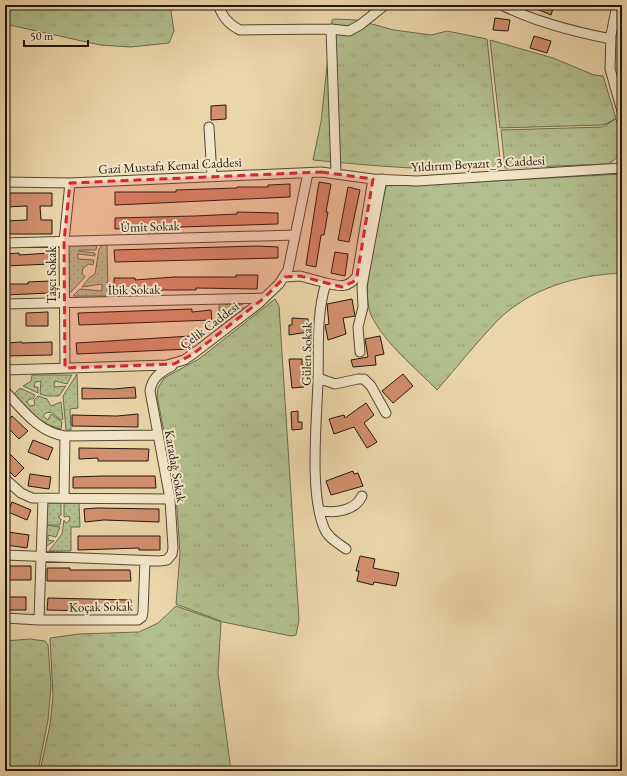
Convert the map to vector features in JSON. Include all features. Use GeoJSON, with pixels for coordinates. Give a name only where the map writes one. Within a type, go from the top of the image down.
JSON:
{"type":"FeatureCollection","features":[{"type":"Feature","properties":{"kind":"street"},"geometry":{"type":"LineString","coordinates":[[218,5],[231,26],[240,30],[331,29],[349,31],[360,25],[384,5]]}},
{"type":"Feature","properties":{"kind":"street"},"geometry":{"type":"LineString","coordinates":[[502,5],[518,13],[591,35],[611,39]]}},
{"type":"Feature","properties":{"kind":"street"},"geometry":{"type":"LineString","coordinates":[[617,5],[611,39],[612,78],[622,111]]}},
{"type":"Feature","properties":{"kind":"street"},"geometry":{"type":"LineString","coordinates":[[331,29],[336,173]]}},
{"type":"Feature","properties":{"kind":"street"},"geometry":{"type":"LineString","coordinates":[[209,126],[212,176]]}},
{"type":"Feature","properties":{"kind":"street","name":"Yıldırım Beyazıt_3 Caddesi"},"geometry":{"type":"LineString","coordinates":[[336,173],[378,179],[417,180],[622,168]]}},
{"type":"Feature","properties":{"kind":"street"},"geometry":{"type":"LineString","coordinates":[[308,173],[296,235],[285,277],[300,276],[342,287],[353,282],[357,276],[378,179]]}},
{"type":"Feature","properties":{"kind":"street","name":"Gazi Mustafa Kemal Caddesi"},"geometry":{"type":"LineString","coordinates":[[5,182],[70,183],[212,176],[336,173]]}},
{"type":"Feature","properties":{"kind":"street"},"geometry":{"type":"LineString","coordinates":[[360,352],[358,327],[363,307],[362,286],[378,179]]}},
{"type":"Feature","properties":{"kind":"street","name":"Taşcı Sokak"},"geometry":{"type":"LineString","coordinates":[[65,368],[64,241],[70,183]]}},
{"type":"Feature","properties":{"kind":"street","name":"Ümit Sokak"},"geometry":{"type":"LineString","coordinates":[[5,243],[296,235]]}},
{"type":"Feature","properties":{"kind":"street","name":"Çelik Caddesi"},"geometry":{"type":"LineString","coordinates":[[5,370],[174,364],[193,354],[264,298],[285,277]]}},
{"type":"Feature","properties":{"kind":"street","name":"Gülen Sokak"},"geometry":{"type":"LineString","coordinates":[[326,283],[319,311],[315,463],[319,510],[326,533],[346,549]]}},
{"type":"Feature","properties":{"kind":"street","name":"İbik Sokak"},"geometry":{"type":"LineString","coordinates":[[5,304],[264,298]]}},
{"type":"Feature","properties":{"kind":"street","name":"Karadağ Sokak"},"geometry":{"type":"LineString","coordinates":[[145,561],[164,561],[167,560],[172,554],[170,499],[150,387],[157,375],[174,364]]}},
{"type":"Feature","properties":{"kind":"street"},"geometry":{"type":"LineString","coordinates":[[318,378],[335,384],[358,378],[364,379],[371,386],[386,413]]}},
{"type":"Feature","properties":{"kind":"street"},"geometry":{"type":"LineString","coordinates":[[5,391],[43,429],[49,432],[65,436],[158,435]]}},
{"type":"Feature","properties":{"kind":"street"},"geometry":{"type":"LineString","coordinates":[[64,498],[65,436]]}},
{"type":"Feature","properties":{"kind":"street"},"geometry":{"type":"LineString","coordinates":[[5,479],[26,496],[44,499],[170,499]]}},
{"type":"Feature","properties":{"kind":"street"},"geometry":{"type":"LineString","coordinates":[[319,510],[333,512],[353,507],[362,496]]}},
{"type":"Feature","properties":{"kind":"street"},"geometry":{"type":"LineString","coordinates":[[39,620],[44,499]]}},
{"type":"Feature","properties":{"kind":"street"},"geometry":{"type":"LineString","coordinates":[[5,555],[145,561]]}},
{"type":"Feature","properties":{"kind":"street","name":"Koçak Sokak"},"geometry":{"type":"LineString","coordinates":[[5,618],[39,620],[138,620],[142,617],[143,612],[145,561]]}},
{"type":"Feature","properties":{"kind":"highlighted area"},"geometry":{"type":"Polygon","coordinates":[[[321,172],[373,179],[357,276],[353,282],[342,287],[300,276],[285,277],[264,298],[193,354],[174,364],[65,368],[64,241],[70,183],[321,172]]]}},
{"type":"Feature","properties":{"kind":"green space"},"geometry":{"type":"Polygon","coordinates":[[[5,5],[170,5],[174,31],[169,43],[131,47],[100,45],[5,24],[5,5]]]}},
{"type":"Feature","properties":{"kind":"green space"},"geometry":{"type":"Polygon","coordinates":[[[332,20],[357,20],[394,30],[431,35],[447,31],[487,39],[501,168],[430,169],[313,160],[321,122],[332,20]]]}},
{"type":"Feature","properties":{"kind":"green space"},"geometry":{"type":"Polygon","coordinates":[[[490,40],[553,58],[594,75],[603,76],[616,118],[601,125],[500,128],[490,40]]]}},
{"type":"Feature","properties":{"kind":"green space"},"geometry":{"type":"Polygon","coordinates":[[[616,119],[620,133],[621,145],[618,155],[608,164],[505,168],[501,130],[602,127],[616,119]]]}},
{"type":"Feature","properties":{"kind":"green space"},"geometry":{"type":"Polygon","coordinates":[[[622,174],[622,273],[605,274],[571,280],[555,285],[524,300],[497,321],[437,390],[401,355],[377,326],[371,315],[368,303],[369,269],[387,182],[455,183],[622,174]]]}},
{"type":"Feature","properties":{"kind":"green space"},"geometry":{"type":"Polygon","coordinates":[[[103,244],[107,244],[108,296],[73,296],[80,289],[102,291],[102,284],[82,287],[90,277],[95,274],[99,249],[103,244]]]}},
{"type":"Feature","properties":{"kind":"green space"},"geometry":{"type":"Polygon","coordinates":[[[72,245],[97,245],[96,250],[78,251],[95,253],[95,256],[78,254],[78,259],[94,260],[93,265],[89,264],[83,268],[82,273],[85,277],[69,294],[67,249],[72,245]]]}},
{"type":"Feature","properties":{"kind":"green space"},"geometry":{"type":"Polygon","coordinates":[[[275,299],[279,306],[299,620],[296,635],[291,636],[223,622],[176,604],[180,553],[176,494],[157,396],[158,388],[164,378],[199,359],[275,299]]]}},
{"type":"Feature","properties":{"kind":"green space"},"geometry":{"type":"Polygon","coordinates":[[[219,304],[243,304],[227,311],[228,313],[246,307],[219,328],[219,304]]]}},
{"type":"Feature","properties":{"kind":"green space"},"geometry":{"type":"Polygon","coordinates":[[[77,374],[78,408],[70,409],[71,430],[66,430],[63,396],[77,374]]]}},
{"type":"Feature","properties":{"kind":"green space"},"geometry":{"type":"Polygon","coordinates":[[[32,375],[72,375],[67,384],[55,381],[54,387],[66,386],[59,396],[47,396],[40,394],[41,381],[35,382],[34,387],[38,387],[38,393],[23,386],[31,381],[32,375]]]}},
{"type":"Feature","properties":{"kind":"green space"},"geometry":{"type":"Polygon","coordinates":[[[20,388],[35,395],[33,399],[29,399],[27,402],[30,406],[35,405],[34,400],[38,396],[47,399],[51,406],[61,402],[63,419],[61,420],[51,412],[46,413],[43,416],[48,420],[51,414],[62,422],[61,429],[42,423],[13,395],[20,388]]]}},
{"type":"Feature","properties":{"kind":"green space"},"geometry":{"type":"Polygon","coordinates":[[[49,503],[61,503],[61,515],[58,517],[61,519],[60,525],[46,525],[47,505],[49,503]]]}},
{"type":"Feature","properties":{"kind":"green space"},"geometry":{"type":"Polygon","coordinates":[[[64,503],[79,503],[80,527],[71,527],[71,551],[49,551],[62,534],[64,520],[66,523],[70,520],[69,516],[64,517],[64,503]]]}},
{"type":"Feature","properties":{"kind":"green space"},"geometry":{"type":"Polygon","coordinates":[[[46,525],[60,527],[56,537],[48,535],[48,540],[54,541],[45,547],[46,525]]]}},
{"type":"Feature","properties":{"kind":"green space"},"geometry":{"type":"Polygon","coordinates":[[[176,606],[221,622],[218,673],[231,771],[40,771],[50,725],[53,696],[50,638],[79,634],[139,632],[158,623],[176,606]]]}},
{"type":"Feature","properties":{"kind":"green space"},"geometry":{"type":"Polygon","coordinates":[[[30,639],[45,641],[48,645],[51,686],[48,720],[38,771],[5,771],[5,641],[30,639]]]}},
{"type":"Feature","properties":{"kind":"building"},"geometry":{"type":"Polygon","coordinates":[[[527,5],[554,5],[551,15],[527,5]]]}},
{"type":"Feature","properties":{"kind":"building"},"geometry":{"type":"Polygon","coordinates":[[[495,18],[510,20],[508,31],[493,30],[495,18]]]}},
{"type":"Feature","properties":{"kind":"building"},"geometry":{"type":"Polygon","coordinates":[[[534,36],[551,41],[547,53],[530,48],[534,36]]]}},
{"type":"Feature","properties":{"kind":"building"},"geometry":{"type":"Polygon","coordinates":[[[226,105],[226,119],[211,120],[211,106],[226,105]]]}},
{"type":"Feature","properties":{"kind":"building"},"geometry":{"type":"Polygon","coordinates":[[[319,182],[331,184],[324,235],[321,235],[316,267],[306,265],[319,182]]]}},
{"type":"Feature","properties":{"kind":"building"},"geometry":{"type":"Polygon","coordinates":[[[290,184],[290,197],[115,205],[115,192],[176,192],[176,190],[268,187],[268,185],[290,184]]]}},
{"type":"Feature","properties":{"kind":"building"},"geometry":{"type":"Polygon","coordinates":[[[348,187],[360,190],[349,242],[338,240],[348,187]]]}},
{"type":"Feature","properties":{"kind":"building"},"geometry":{"type":"Polygon","coordinates":[[[5,193],[52,193],[52,206],[40,206],[41,220],[52,220],[52,234],[5,234],[5,221],[27,220],[27,206],[5,207],[5,193]]]}},
{"type":"Feature","properties":{"kind":"building"},"geometry":{"type":"Polygon","coordinates":[[[237,212],[278,213],[278,224],[115,229],[115,218],[237,214],[237,212]]]}},
{"type":"Feature","properties":{"kind":"building"},"geometry":{"type":"Polygon","coordinates":[[[258,246],[278,247],[278,258],[115,262],[114,250],[258,246]]]}},
{"type":"Feature","properties":{"kind":"building"},"geometry":{"type":"Polygon","coordinates":[[[335,252],[348,254],[345,276],[331,273],[335,252]]]}},
{"type":"Feature","properties":{"kind":"building"},"geometry":{"type":"Polygon","coordinates":[[[19,253],[19,255],[50,253],[51,264],[5,266],[5,254],[19,253]]]}},
{"type":"Feature","properties":{"kind":"building"},"geometry":{"type":"Polygon","coordinates":[[[236,275],[258,275],[257,289],[196,288],[196,290],[114,290],[114,278],[135,278],[135,280],[174,277],[236,277],[236,275]]]}},
{"type":"Feature","properties":{"kind":"building"},"geometry":{"type":"Polygon","coordinates":[[[50,281],[50,293],[5,295],[5,284],[28,284],[28,282],[50,281]]]}},
{"type":"Feature","properties":{"kind":"building"},"geometry":{"type":"Polygon","coordinates":[[[352,299],[355,316],[343,318],[346,334],[328,340],[325,325],[329,324],[327,304],[352,299]]]}},
{"type":"Feature","properties":{"kind":"building"},"geometry":{"type":"Polygon","coordinates":[[[192,309],[192,312],[211,310],[212,320],[79,325],[78,313],[192,309]]]}},
{"type":"Feature","properties":{"kind":"building"},"geometry":{"type":"Polygon","coordinates":[[[48,312],[48,326],[26,326],[26,313],[48,312]]]}},
{"type":"Feature","properties":{"kind":"building"},"geometry":{"type":"Polygon","coordinates":[[[292,318],[308,319],[308,332],[289,335],[289,325],[292,325],[292,318]]]}},
{"type":"Feature","properties":{"kind":"building"},"geometry":{"type":"Polygon","coordinates":[[[191,336],[192,347],[190,349],[77,354],[76,343],[191,336]]]}},
{"type":"Feature","properties":{"kind":"building"},"geometry":{"type":"Polygon","coordinates":[[[380,336],[384,354],[375,356],[376,365],[353,367],[351,360],[368,357],[365,339],[380,336]]]}},
{"type":"Feature","properties":{"kind":"building"},"geometry":{"type":"Polygon","coordinates":[[[52,342],[52,355],[5,356],[5,343],[52,342]]]}},
{"type":"Feature","properties":{"kind":"building"},"geometry":{"type":"Polygon","coordinates":[[[289,359],[302,359],[302,365],[305,365],[305,372],[302,372],[304,387],[292,388],[289,359]]]}},
{"type":"Feature","properties":{"kind":"building"},"geometry":{"type":"Polygon","coordinates":[[[403,374],[413,386],[393,403],[382,391],[403,374]]]}},
{"type":"Feature","properties":{"kind":"building"},"geometry":{"type":"Polygon","coordinates":[[[135,387],[136,398],[82,399],[82,388],[114,389],[135,387]]]}},
{"type":"Feature","properties":{"kind":"building"},"geometry":{"type":"Polygon","coordinates":[[[366,403],[374,415],[364,423],[377,442],[367,448],[354,427],[334,434],[329,419],[344,415],[345,418],[366,403]]]}},
{"type":"Feature","properties":{"kind":"building"},"geometry":{"type":"Polygon","coordinates":[[[298,411],[298,422],[302,422],[302,429],[292,430],[291,412],[298,411]]]}},
{"type":"Feature","properties":{"kind":"building"},"geometry":{"type":"Polygon","coordinates":[[[138,414],[138,427],[72,426],[72,415],[117,416],[138,414]]]}},
{"type":"Feature","properties":{"kind":"building"},"geometry":{"type":"Polygon","coordinates":[[[12,416],[28,431],[19,439],[5,425],[12,416]]]}},
{"type":"Feature","properties":{"kind":"building"},"geometry":{"type":"Polygon","coordinates":[[[33,440],[53,448],[48,460],[28,452],[33,440]]]}},
{"type":"Feature","properties":{"kind":"building"},"geometry":{"type":"Polygon","coordinates":[[[79,448],[149,449],[148,461],[98,461],[98,458],[79,459],[79,448]]]}},
{"type":"Feature","properties":{"kind":"building"},"geometry":{"type":"Polygon","coordinates":[[[9,453],[24,468],[15,477],[5,467],[5,457],[9,453]]]}},
{"type":"Feature","properties":{"kind":"building"},"geometry":{"type":"Polygon","coordinates":[[[353,471],[354,474],[358,473],[363,486],[331,495],[326,481],[353,471]]]}},
{"type":"Feature","properties":{"kind":"building"},"geometry":{"type":"Polygon","coordinates":[[[30,474],[51,477],[49,489],[28,486],[30,474]]]}},
{"type":"Feature","properties":{"kind":"building"},"geometry":{"type":"Polygon","coordinates":[[[155,476],[156,488],[73,488],[73,477],[155,476]]]}},
{"type":"Feature","properties":{"kind":"building"},"geometry":{"type":"Polygon","coordinates":[[[12,502],[31,510],[27,520],[8,512],[12,502]]]}},
{"type":"Feature","properties":{"kind":"building"},"geometry":{"type":"Polygon","coordinates":[[[84,509],[159,509],[159,522],[104,520],[85,522],[84,509]]]}},
{"type":"Feature","properties":{"kind":"building"},"geometry":{"type":"Polygon","coordinates":[[[8,532],[29,535],[27,548],[6,545],[8,532]]]}},
{"type":"Feature","properties":{"kind":"building"},"geometry":{"type":"Polygon","coordinates":[[[78,536],[160,536],[160,550],[139,550],[139,548],[78,550],[78,536]]]}},
{"type":"Feature","properties":{"kind":"building"},"geometry":{"type":"Polygon","coordinates":[[[360,556],[375,559],[373,568],[399,573],[396,586],[374,582],[373,585],[357,581],[359,571],[356,571],[360,556]]]}},
{"type":"Feature","properties":{"kind":"building"},"geometry":{"type":"Polygon","coordinates":[[[10,566],[31,566],[31,580],[9,580],[10,566]]]}},
{"type":"Feature","properties":{"kind":"building"},"geometry":{"type":"Polygon","coordinates":[[[47,568],[70,568],[70,570],[130,570],[131,581],[47,581],[47,568]]]}},
{"type":"Feature","properties":{"kind":"building"},"geometry":{"type":"Polygon","coordinates":[[[6,597],[26,597],[26,610],[6,610],[6,597]]]}},
{"type":"Feature","properties":{"kind":"building"},"geometry":{"type":"Polygon","coordinates":[[[48,598],[131,600],[131,612],[47,610],[48,598]]]}}]}
